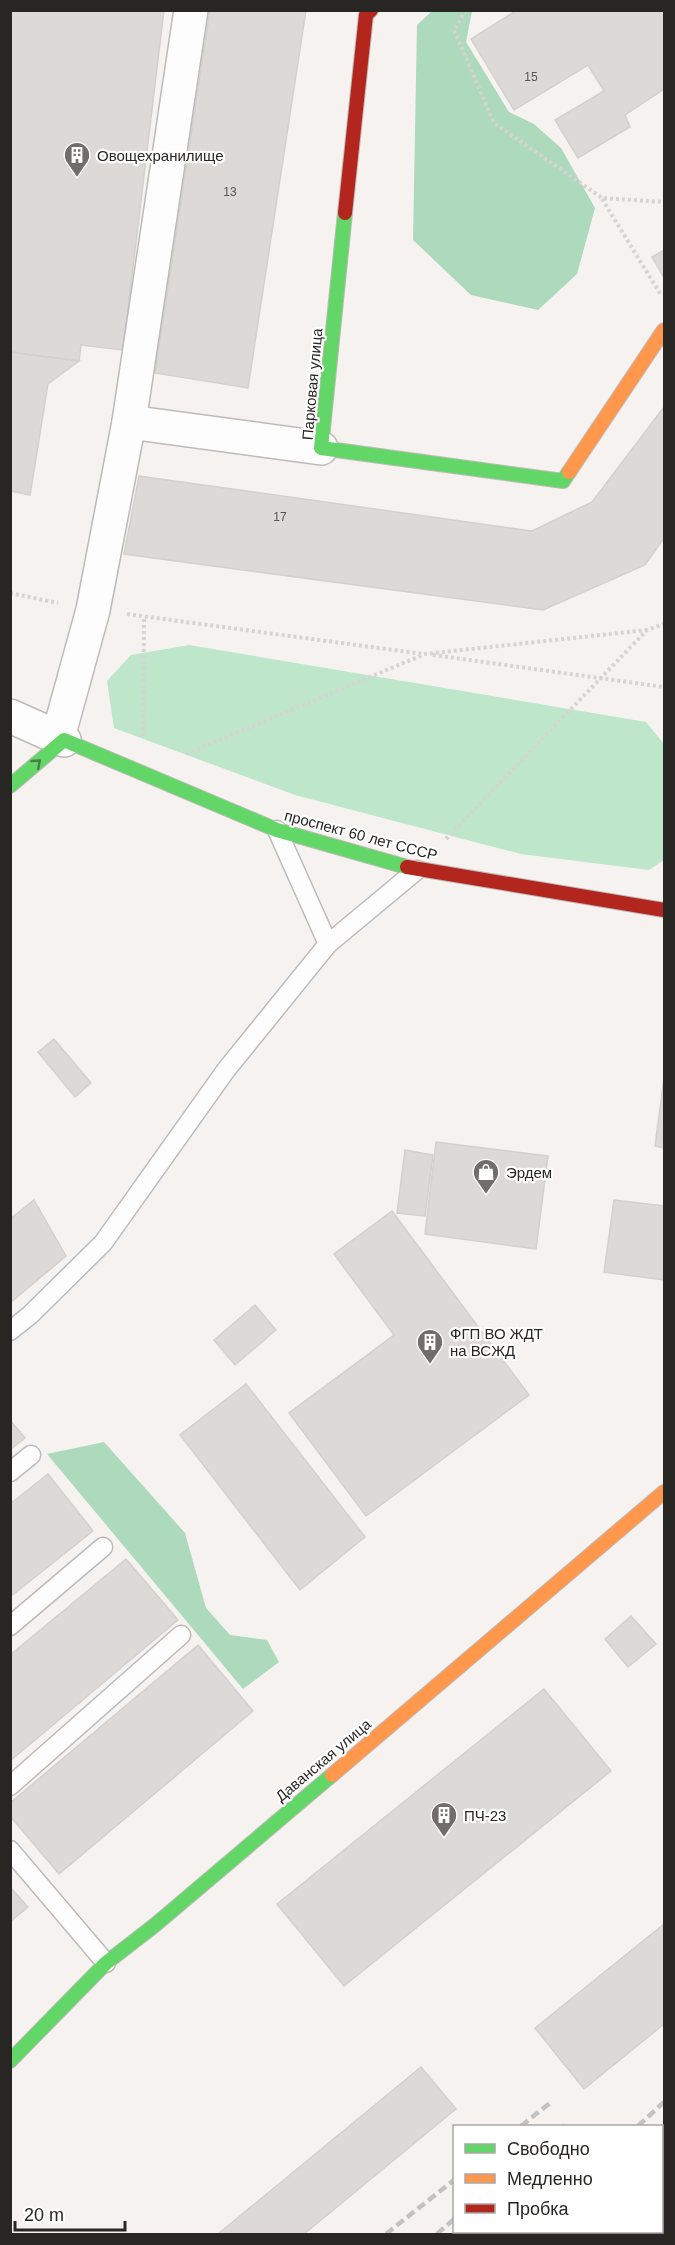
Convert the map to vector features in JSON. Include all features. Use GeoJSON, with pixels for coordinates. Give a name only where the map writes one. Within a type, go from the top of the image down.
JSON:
{"type":"FeatureCollection","features":[{"type":"Feature","properties":{"kind":"street"},"geometry":{"type":"LineString","coordinates":[[10,786],[61,739],[93,610],[129,422],[191,10]]}},
{"type":"Feature","properties":{"kind":"street","name":"Парковая улица"},"geometry":{"type":"LineString","coordinates":[[371,10],[366,15],[321,448],[563,481],[664,330]]}},
{"type":"Feature","properties":{"kind":"street"},"geometry":{"type":"LineString","coordinates":[[129,422],[321,448]]}},
{"type":"Feature","properties":{"kind":"street"},"geometry":{"type":"LineString","coordinates":[[10,716],[61,739]]}},
{"type":"Feature","properties":{"kind":"street","name":"проспект 60 лет СССР"},"geometry":{"type":"LineString","coordinates":[[61,739],[277,830],[417,870],[664,910]]}},
{"type":"Feature","properties":{"kind":"street","name":"Даванская улица"},"geometry":{"type":"LineString","coordinates":[[10,2061],[106,1963],[164,1918],[664,1492]]}},
{"type":"Feature","properties":{"kind":"lane"},"geometry":{"type":"LineString","coordinates":[[277,830],[328,944]]}},
{"type":"Feature","properties":{"kind":"lane"},"geometry":{"type":"LineString","coordinates":[[10,1331],[30,1315],[104,1244],[226,1070],[328,944],[417,870]]}},
{"type":"Feature","properties":{"kind":"lane"},"geometry":{"type":"LineString","coordinates":[[10,1472],[31,1455]]}},
{"type":"Feature","properties":{"kind":"lane"},"geometry":{"type":"LineString","coordinates":[[10,1626],[103,1547]]}},
{"type":"Feature","properties":{"kind":"lane"},"geometry":{"type":"LineString","coordinates":[[10,1786],[181,1635]]}},
{"type":"Feature","properties":{"kind":"lane"},"geometry":{"type":"LineString","coordinates":[[10,1850],[106,1963]]}},
{"type":"Feature","properties":{"kind":"path"},"geometry":{"type":"LineString","coordinates":[[466,10],[454,30],[494,123],[602,198],[664,300]]}},
{"type":"Feature","properties":{"kind":"path"},"geometry":{"type":"LineString","coordinates":[[602,198],[664,202]]}},
{"type":"Feature","properties":{"kind":"path"},"geometry":{"type":"LineString","coordinates":[[10,593],[93,610],[664,687]]}},
{"type":"Feature","properties":{"kind":"path"},"geometry":{"type":"LineString","coordinates":[[144,616],[142,772],[425,654],[647,630],[664,624]]}},
{"type":"Feature","properties":{"kind":"path"},"geometry":{"type":"LineString","coordinates":[[417,870],[647,630]]}},
{"type":"Feature","properties":{"kind":"green space"},"geometry":{"type":"Polygon","coordinates":[[[432,11],[472,11],[466,42],[509,112],[534,124],[561,148],[595,208],[577,274],[538,310],[471,295],[413,240],[417,25],[432,11]]]}},
{"type":"Feature","properties":{"kind":"green space"},"geometry":{"type":"Polygon","coordinates":[[[189,645],[646,722],[664,744],[664,860],[649,870],[521,854],[295,795],[114,728],[107,681],[131,655],[189,645]]]}},
{"type":"Feature","properties":{"kind":"green space"},"geometry":{"type":"Polygon","coordinates":[[[104,1442],[185,1533],[206,1608],[230,1635],[267,1640],[279,1662],[243,1689],[47,1454],[104,1442]]]}},
{"type":"Feature","properties":{"kind":"building","name":"Овощехранилище"},"geometry":{"type":"Polygon","coordinates":[[[10,10],[164,10],[123,350],[81,345],[79,361],[10,352],[10,10]]]}},
{"type":"Feature","properties":{"kind":"building"},"geometry":{"type":"Polygon","coordinates":[[[210,10],[306,10],[248,388],[155,373],[210,10]]]}},
{"type":"Feature","properties":{"kind":"building"},"geometry":{"type":"Polygon","coordinates":[[[517,10],[664,10],[664,89],[625,115],[630,127],[578,158],[555,120],[604,91],[588,65],[514,110],[471,39],[517,10]]]}},
{"type":"Feature","properties":{"kind":"building"},"geometry":{"type":"Polygon","coordinates":[[[664,250],[664,278],[652,257],[664,250]]]}},
{"type":"Feature","properties":{"kind":"building"},"geometry":{"type":"Polygon","coordinates":[[[10,352],[79,361],[48,384],[30,495],[10,491],[10,352]]]}},
{"type":"Feature","properties":{"kind":"building"},"geometry":{"type":"Polygon","coordinates":[[[664,407],[664,538],[645,565],[543,610],[124,554],[139,476],[532,531],[592,502],[664,407]]]}},
{"type":"Feature","properties":{"kind":"building"},"geometry":{"type":"Polygon","coordinates":[[[54,1039],[91,1083],[75,1097],[38,1052],[54,1039]]]}},
{"type":"Feature","properties":{"kind":"building"},"geometry":{"type":"Polygon","coordinates":[[[664,1078],[664,1148],[655,1146],[664,1078]]]}},
{"type":"Feature","properties":{"kind":"building","name":"Эрдем"},"geometry":{"type":"Polygon","coordinates":[[[436,1142],[548,1156],[536,1249],[425,1234],[436,1142]]]}},
{"type":"Feature","properties":{"kind":"building"},"geometry":{"type":"Polygon","coordinates":[[[405,1150],[433,1155],[425,1216],[397,1213],[405,1150]]]}},
{"type":"Feature","properties":{"kind":"building"},"geometry":{"type":"Polygon","coordinates":[[[34,1200],[66,1256],[10,1303],[10,1219],[34,1200]]]}},
{"type":"Feature","properties":{"kind":"building"},"geometry":{"type":"Polygon","coordinates":[[[614,1200],[664,1206],[664,1280],[604,1272],[614,1200]]]}},
{"type":"Feature","properties":{"kind":"building","name":"ФГП ВО ЖДТ на ВСЖД"},"geometry":{"type":"Polygon","coordinates":[[[392,1211],[529,1395],[366,1516],[289,1413],[394,1335],[334,1254],[392,1211]]]}},
{"type":"Feature","properties":{"kind":"building"},"geometry":{"type":"Polygon","coordinates":[[[255,1305],[276,1330],[235,1365],[214,1340],[255,1305]]]}},
{"type":"Feature","properties":{"kind":"building"},"geometry":{"type":"Polygon","coordinates":[[[246,1384],[365,1537],[300,1590],[180,1435],[246,1384]]]}},
{"type":"Feature","properties":{"kind":"building"},"geometry":{"type":"Polygon","coordinates":[[[10,1420],[25,1438],[10,1450],[10,1420]]]}},
{"type":"Feature","properties":{"kind":"building"},"geometry":{"type":"Polygon","coordinates":[[[48,1474],[93,1531],[10,1597],[10,1504],[48,1474]]]}},
{"type":"Feature","properties":{"kind":"building"},"geometry":{"type":"Polygon","coordinates":[[[126,1559],[178,1620],[10,1761],[10,1655],[126,1559]]]}},
{"type":"Feature","properties":{"kind":"building"},"geometry":{"type":"Polygon","coordinates":[[[631,1616],[656,1644],[628,1667],[605,1639],[631,1616]]]}},
{"type":"Feature","properties":{"kind":"building"},"geometry":{"type":"Polygon","coordinates":[[[198,1645],[253,1711],[59,1874],[10,1816],[10,1803],[198,1645]]]}},
{"type":"Feature","properties":{"kind":"building","name":"ПЧ-23"},"geometry":{"type":"Polygon","coordinates":[[[544,1689],[611,1771],[344,1986],[277,1904],[544,1689]]]}},
{"type":"Feature","properties":{"kind":"building"},"geometry":{"type":"Polygon","coordinates":[[[10,1887],[28,1907],[10,1922],[10,1887]]]}},
{"type":"Feature","properties":{"kind":"building"},"geometry":{"type":"Polygon","coordinates":[[[664,1924],[664,2024],[584,2089],[535,2028],[664,1924]]]}},
{"type":"Feature","properties":{"kind":"building"},"geometry":{"type":"Polygon","coordinates":[[[421,2067],[456,2109],[304,2234],[218,2234],[421,2067]]]}},
{"type":"Feature","properties":{"kind":"railway"},"geometry":{"type":"LineString","coordinates":[[639,2125],[664,2102]]}},
{"type":"Feature","properties":{"kind":"railway"},"geometry":{"type":"LineString","coordinates":[[522,2125],[550,2103]]}},
{"type":"Feature","properties":{"kind":"railway"},"geometry":{"type":"LineString","coordinates":[[386,2234],[453,2181]]}},
{"type":"Feature","properties":{"kind":"railway"},"geometry":{"type":"LineString","coordinates":[[437,2234],[453,2220]]}},
{"type":"Feature","properties":{"kind":"traffic: fast"},"geometry":{"type":"LineString","coordinates":[[345,213],[321,448],[563,481],[569,472]]}},
{"type":"Feature","properties":{"kind":"traffic: fast"},"geometry":{"type":"LineString","coordinates":[[10,786],[64,740],[277,830],[407,867]]}},
{"type":"Feature","properties":{"kind":"traffic: fast"},"geometry":{"type":"LineString","coordinates":[[10,2061],[106,1963],[155,1925],[332,1775]]}},
{"type":"Feature","properties":{"kind":"traffic: slow"},"geometry":{"type":"LineString","coordinates":[[569,472],[664,330]]}},
{"type":"Feature","properties":{"kind":"traffic: slow"},"geometry":{"type":"LineString","coordinates":[[332,1775],[664,1492]]}},
{"type":"Feature","properties":{"kind":"traffic: jam"},"geometry":{"type":"LineString","coordinates":[[345,213],[366,15],[371,10]]}},
{"type":"Feature","properties":{"kind":"traffic: jam"},"geometry":{"type":"LineString","coordinates":[[407,867],[664,910]]}},
{"type":"Feature","properties":{"kind":"place","name":"Овощехранилище"},"geometry":{"type":"Point","coordinates":[77,178]}},
{"type":"Feature","properties":{"kind":"place","name":"Эрдем"},"geometry":{"type":"Point","coordinates":[486,1195]}},
{"type":"Feature","properties":{"kind":"place","name":"ФГП ВО ЖДТ на ВСЖД"},"geometry":{"type":"Point","coordinates":[430,1365]}},
{"type":"Feature","properties":{"kind":"place","name":"ПЧ-23"},"geometry":{"type":"Point","coordinates":[444,1838]}}]}
